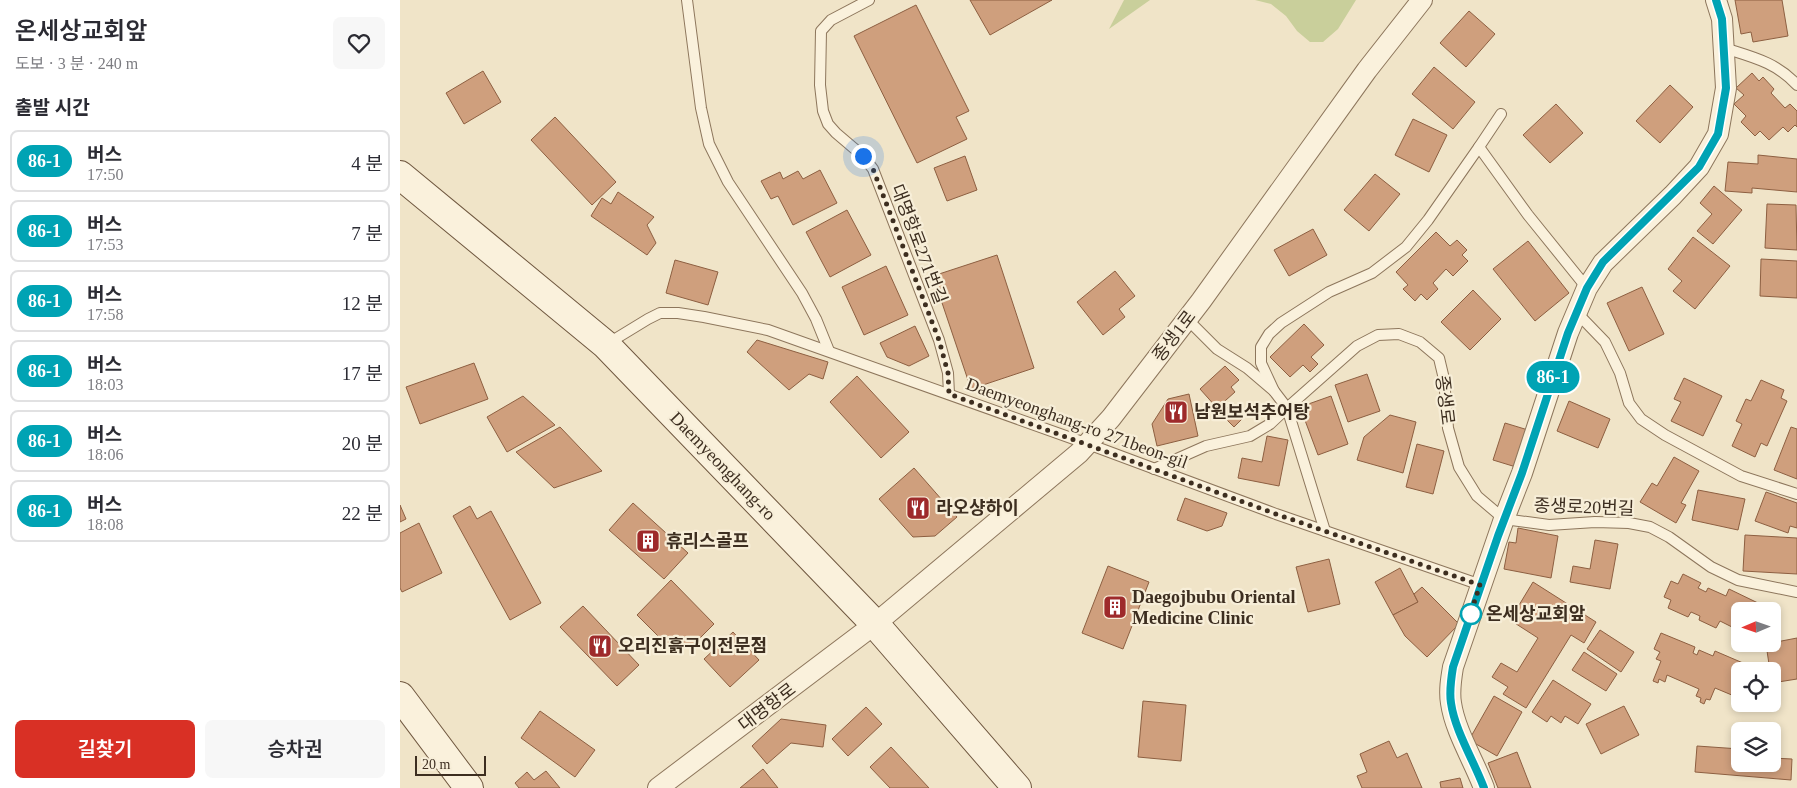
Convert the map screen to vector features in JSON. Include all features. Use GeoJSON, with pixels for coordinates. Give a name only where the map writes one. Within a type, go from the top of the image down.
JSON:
{"type":"FeatureCollection","features":[{"type":"Feature","properties":{"kind":"main road","name":"Daemyeonghang-ro"},"geometry":{"type":"LineString","coordinates":[[400,175],[606,345],[876,624],[1017,788]]}},
{"type":"Feature","properties":{"kind":"main road"},"geometry":{"type":"LineString","coordinates":[[400,696],[468,788]]}},
{"type":"Feature","properties":{"kind":"street","name":"종생1로"},"geometry":{"type":"LineString","coordinates":[[876,624],[1079,453],[1111,418],[1187,319],[1367,70],[1422,0]]}},
{"type":"Feature","properties":{"kind":"street"},"geometry":{"type":"LineString","coordinates":[[1484,788],[1456,722],[1451,703],[1450,684],[1453,667],[1480,585],[1522,473],[1545,401],[1587,288],[1603,262],[1699,167],[1718,134],[1726,88],[1722,19],[1716,0]]}},
{"type":"Feature","properties":{"kind":"street","name":"대명항로"},"geometry":{"type":"LineString","coordinates":[[658,788],[876,624]]}},
{"type":"Feature","properties":{"kind":"lane"},"geometry":{"type":"LineString","coordinates":[[687,0],[701,108],[709,144],[728,182],[802,293],[829,351]]}},
{"type":"Feature","properties":{"kind":"lane","name":"대명항로271번길"},"geometry":{"type":"LineString","coordinates":[[869,0],[830,20],[821,31],[820,85],[822,111],[828,124],[863,156],[873,169],[942,348],[948,373],[949,394]]}},
{"type":"Feature","properties":{"kind":"lane"},"geometry":{"type":"LineString","coordinates":[[1724,48],[1763,61],[1787,74],[1797,85]]}},
{"type":"Feature","properties":{"kind":"lane"},"geometry":{"type":"LineString","coordinates":[[1274,391],[1261,363],[1260,347],[1269,334],[1329,292],[1372,274],[1406,247],[1428,220],[1501,114]]}},
{"type":"Feature","properties":{"kind":"lane"},"geometry":{"type":"LineString","coordinates":[[1479,147],[1528,215],[1587,288]]}},
{"type":"Feature","properties":{"kind":"lane"},"geometry":{"type":"LineString","coordinates":[[1577,312],[1604,342],[1620,373],[1629,403],[1642,419],[1665,435],[1740,476],[1797,494]]}},
{"type":"Feature","properties":{"kind":"lane","name":"Daemyeonghang-ro 271beon-gil"},"geometry":{"type":"LineString","coordinates":[[606,345],[660,314],[678,313],[768,330],[1480,585]]}},
{"type":"Feature","properties":{"kind":"lane"},"geometry":{"type":"LineString","coordinates":[[1187,319],[1217,349],[1247,368],[1274,391],[1287,408],[1325,531]]}},
{"type":"Feature","properties":{"kind":"lane","name":"종생로"},"geometry":{"type":"LineString","coordinates":[[1287,408],[1357,346],[1378,335],[1398,334],[1420,342],[1439,358],[1444,380],[1448,428],[1459,467],[1477,496],[1504,519]]}},
{"type":"Feature","properties":{"kind":"lane"},"geometry":{"type":"LineString","coordinates":[[1154,469],[1206,446],[1250,436],[1270,424],[1287,408]]}},
{"type":"Feature","properties":{"kind":"lane","name":"종생로20번길"},"geometry":{"type":"LineString","coordinates":[[1504,519],[1549,525],[1595,522],[1629,523],[1650,527],[1669,537],[1711,567],[1738,580],[1797,592]]}},
{"type":"Feature","properties":{"kind":"green space"},"geometry":{"type":"Polygon","coordinates":[[[1124,0],[1150,0],[1109,29],[1124,0]]]}},
{"type":"Feature","properties":{"kind":"green space"},"geometry":{"type":"Polygon","coordinates":[[[1255,0],[1356,0],[1338,29],[1323,42],[1310,42],[1297,31],[1286,16],[1271,4],[1255,0]]]}},
{"type":"Feature","properties":{"kind":"building"},"geometry":{"type":"Polygon","coordinates":[[[970,0],[1052,0],[990,35],[970,0]]]}},
{"type":"Feature","properties":{"kind":"building"},"geometry":{"type":"Polygon","coordinates":[[[1735,0],[1782,0],[1788,36],[1753,42],[1751,32],[1741,34],[1735,0]]]}},
{"type":"Feature","properties":{"kind":"building"},"geometry":{"type":"Polygon","coordinates":[[[916,5],[969,111],[956,117],[967,139],[917,163],[854,36],[916,5]]]}},
{"type":"Feature","properties":{"kind":"building"},"geometry":{"type":"Polygon","coordinates":[[[1469,11],[1495,34],[1466,67],[1440,43],[1469,11]]]}},
{"type":"Feature","properties":{"kind":"building"},"geometry":{"type":"Polygon","coordinates":[[[1434,67],[1475,102],[1453,129],[1412,94],[1434,67]]]}},
{"type":"Feature","properties":{"kind":"building"},"geometry":{"type":"Polygon","coordinates":[[[483,71],[501,102],[464,124],[446,93],[483,71]]]}},
{"type":"Feature","properties":{"kind":"building"},"geometry":{"type":"Polygon","coordinates":[[[1752,73],[1759,81],[1763,77],[1774,89],[1771,93],[1785,108],[1790,104],[1797,111],[1797,127],[1795,125],[1788,132],[1783,127],[1769,140],[1760,131],[1755,136],[1741,122],[1746,116],[1734,104],[1744,95],[1736,88],[1752,73]]]}},
{"type":"Feature","properties":{"kind":"building"},"geometry":{"type":"Polygon","coordinates":[[[1670,85],[1693,107],[1660,143],[1636,121],[1670,85]]]}},
{"type":"Feature","properties":{"kind":"building"},"geometry":{"type":"Polygon","coordinates":[[[1556,104],[1583,133],[1550,163],[1523,135],[1556,104]]]}},
{"type":"Feature","properties":{"kind":"building"},"geometry":{"type":"Polygon","coordinates":[[[555,117],[616,182],[592,205],[531,140],[555,117]]]}},
{"type":"Feature","properties":{"kind":"building"},"geometry":{"type":"Polygon","coordinates":[[[1413,119],[1447,135],[1429,172],[1395,155],[1413,119]]]}},
{"type":"Feature","properties":{"kind":"building"},"geometry":{"type":"Polygon","coordinates":[[[1758,155],[1797,159],[1797,192],[1752,188],[1752,193],[1725,191],[1728,162],[1758,164],[1758,155]]]}},
{"type":"Feature","properties":{"kind":"building"},"geometry":{"type":"Polygon","coordinates":[[[965,156],[977,190],[947,201],[934,168],[965,156]]]}},
{"type":"Feature","properties":{"kind":"building"},"geometry":{"type":"Polygon","coordinates":[[[820,170],[837,203],[793,225],[778,196],[771,199],[761,181],[780,172],[783,179],[798,171],[803,179],[820,170]]]}},
{"type":"Feature","properties":{"kind":"building"},"geometry":{"type":"Polygon","coordinates":[[[1375,174],[1400,194],[1369,231],[1344,210],[1375,174]]]}},
{"type":"Feature","properties":{"kind":"building"},"geometry":{"type":"Polygon","coordinates":[[[1714,186],[1742,210],[1713,244],[1697,231],[1712,214],[1700,203],[1714,186]]]}},
{"type":"Feature","properties":{"kind":"building"},"geometry":{"type":"Polygon","coordinates":[[[618,192],[654,217],[647,225],[656,243],[647,255],[591,216],[602,198],[611,204],[618,192]]]}},
{"type":"Feature","properties":{"kind":"building"},"geometry":{"type":"Polygon","coordinates":[[[1767,204],[1796,205],[1797,250],[1765,248],[1767,204]]]}},
{"type":"Feature","properties":{"kind":"building"},"geometry":{"type":"Polygon","coordinates":[[[847,210],[871,255],[830,277],[806,232],[847,210]]]}},
{"type":"Feature","properties":{"kind":"building"},"geometry":{"type":"Polygon","coordinates":[[[1313,229],[1327,255],[1289,276],[1274,250],[1313,229]]]}},
{"type":"Feature","properties":{"kind":"building"},"geometry":{"type":"Polygon","coordinates":[[[1436,232],[1450,246],[1457,240],[1467,250],[1462,255],[1468,261],[1453,276],[1446,269],[1433,283],[1438,289],[1427,300],[1421,294],[1415,301],[1403,289],[1408,285],[1396,272],[1436,232]]]}},
{"type":"Feature","properties":{"kind":"building"},"geometry":{"type":"Polygon","coordinates":[[[1693,237],[1730,266],[1695,309],[1673,291],[1682,281],[1668,269],[1693,237]]]}},
{"type":"Feature","properties":{"kind":"building"},"geometry":{"type":"Polygon","coordinates":[[[1528,241],[1569,293],[1535,321],[1493,269],[1528,241]]]}},
{"type":"Feature","properties":{"kind":"building"},"geometry":{"type":"Polygon","coordinates":[[[997,255],[1034,368],[971,389],[933,276],[997,255]]]}},
{"type":"Feature","properties":{"kind":"building"},"geometry":{"type":"Polygon","coordinates":[[[1761,259],[1797,261],[1797,298],[1760,296],[1761,259]]]}},
{"type":"Feature","properties":{"kind":"building"},"geometry":{"type":"Polygon","coordinates":[[[675,260],[718,272],[708,305],[666,293],[675,260]]]}},
{"type":"Feature","properties":{"kind":"building"},"geometry":{"type":"Polygon","coordinates":[[[886,266],[908,315],[864,335],[842,287],[886,266]]]}},
{"type":"Feature","properties":{"kind":"building"},"geometry":{"type":"Polygon","coordinates":[[[1115,271],[1135,296],[1119,309],[1125,317],[1103,335],[1077,302],[1115,271]]]}},
{"type":"Feature","properties":{"kind":"building"},"geometry":{"type":"Polygon","coordinates":[[[1642,287],[1664,334],[1629,351],[1607,303],[1642,287]]]}},
{"type":"Feature","properties":{"kind":"building"},"geometry":{"type":"Polygon","coordinates":[[[1473,290],[1501,319],[1470,350],[1441,322],[1473,290]]]}},
{"type":"Feature","properties":{"kind":"building"},"geometry":{"type":"Polygon","coordinates":[[[1304,324],[1324,345],[1311,357],[1318,364],[1310,372],[1303,365],[1290,377],[1270,357],[1304,324]]]}},
{"type":"Feature","properties":{"kind":"building"},"geometry":{"type":"Polygon","coordinates":[[[915,326],[929,356],[909,366],[887,357],[880,343],[915,326]]]}},
{"type":"Feature","properties":{"kind":"building"},"geometry":{"type":"Polygon","coordinates":[[[757,340],[828,362],[823,379],[809,374],[789,390],[747,352],[757,340]]]}},
{"type":"Feature","properties":{"kind":"building"},"geometry":{"type":"Polygon","coordinates":[[[474,363],[488,399],[420,424],[406,387],[474,363]]]}},
{"type":"Feature","properties":{"kind":"building"},"geometry":{"type":"Polygon","coordinates":[[[1225,366],[1239,380],[1231,387],[1235,392],[1217,408],[1200,389],[1225,366]]]}},
{"type":"Feature","properties":{"kind":"building"},"geometry":{"type":"Polygon","coordinates":[[[1367,374],[1380,411],[1348,422],[1335,385],[1367,374]]]}},
{"type":"Feature","properties":{"kind":"building"},"geometry":{"type":"Polygon","coordinates":[[[857,376],[909,432],[881,458],[830,402],[857,376]]]}},
{"type":"Feature","properties":{"kind":"building"},"geometry":{"type":"Polygon","coordinates":[[[1684,378],[1722,396],[1703,436],[1671,421],[1681,402],[1674,399],[1684,378]]]}},
{"type":"Feature","properties":{"kind":"building"},"geometry":{"type":"Polygon","coordinates":[[[1761,380],[1784,390],[1781,398],[1787,401],[1767,446],[1761,443],[1755,457],[1732,446],[1742,424],[1736,421],[1746,399],[1751,401],[1761,380]]]}},
{"type":"Feature","properties":{"kind":"building","name":"남원보석추어탕"},"geometry":{"type":"Polygon","coordinates":[[[1189,394],[1198,436],[1157,446],[1152,424],[1168,399],[1189,394]]]}},
{"type":"Feature","properties":{"kind":"building"},"geometry":{"type":"Polygon","coordinates":[[[523,396],[555,425],[507,452],[487,417],[523,396]]]}},
{"type":"Feature","properties":{"kind":"building"},"geometry":{"type":"Polygon","coordinates":[[[1331,396],[1348,444],[1318,455],[1300,407],[1331,396]]]}},
{"type":"Feature","properties":{"kind":"building"},"geometry":{"type":"Polygon","coordinates":[[[1569,401],[1610,419],[1598,448],[1557,431],[1569,401]]]}},
{"type":"Feature","properties":{"kind":"building"},"geometry":{"type":"Polygon","coordinates":[[[1232,403],[1245,416],[1234,427],[1221,414],[1232,403]]]}},
{"type":"Feature","properties":{"kind":"building"},"geometry":{"type":"Polygon","coordinates":[[[1390,415],[1416,422],[1403,473],[1357,460],[1364,437],[1390,415]]]}},
{"type":"Feature","properties":{"kind":"building"},"geometry":{"type":"Polygon","coordinates":[[[1505,423],[1528,430],[1516,467],[1493,460],[1505,423]]]}},
{"type":"Feature","properties":{"kind":"building"},"geometry":{"type":"Polygon","coordinates":[[[560,427],[602,471],[554,488],[516,452],[560,427]]]}},
{"type":"Feature","properties":{"kind":"building"},"geometry":{"type":"Polygon","coordinates":[[[1791,427],[1797,429],[1797,479],[1774,470],[1791,427]]]}},
{"type":"Feature","properties":{"kind":"building"},"geometry":{"type":"Polygon","coordinates":[[[1267,436],[1288,440],[1279,486],[1238,478],[1242,458],[1262,462],[1267,436]]]}},
{"type":"Feature","properties":{"kind":"building"},"geometry":{"type":"Polygon","coordinates":[[[1417,444],[1444,451],[1433,494],[1406,487],[1417,444]]]}},
{"type":"Feature","properties":{"kind":"building"},"geometry":{"type":"Polygon","coordinates":[[[1674,457],[1699,471],[1681,503],[1686,505],[1676,523],[1640,502],[1652,483],[1657,486],[1674,457]]]}},
{"type":"Feature","properties":{"kind":"building","name":"라오샹하이"},"geometry":{"type":"Polygon","coordinates":[[[914,468],[957,517],[935,536],[913,537],[879,499],[914,468]]]}},
{"type":"Feature","properties":{"kind":"building"},"geometry":{"type":"Polygon","coordinates":[[[1698,490],[1745,499],[1738,530],[1692,520],[1698,490]]]}},
{"type":"Feature","properties":{"kind":"building"},"geometry":{"type":"Polygon","coordinates":[[[1766,492],[1797,503],[1797,528],[1790,526],[1788,533],[1755,521],[1766,492]]]}},
{"type":"Feature","properties":{"kind":"building"},"geometry":{"type":"Polygon","coordinates":[[[1185,498],[1227,513],[1222,526],[1207,531],[1177,520],[1185,498]]]}},
{"type":"Feature","properties":{"kind":"building","name":"휴리스골프"},"geometry":{"type":"Polygon","coordinates":[[[633,503],[688,553],[664,579],[609,530],[633,503]]]}},
{"type":"Feature","properties":{"kind":"building"},"geometry":{"type":"Polygon","coordinates":[[[400,505],[406,519],[400,522],[400,505]]]}},
{"type":"Feature","properties":{"kind":"building"},"geometry":{"type":"Polygon","coordinates":[[[470,506],[477,519],[491,511],[541,603],[510,620],[453,516],[470,506]]]}},
{"type":"Feature","properties":{"kind":"building"},"geometry":{"type":"Polygon","coordinates":[[[419,523],[442,573],[402,592],[400,588],[400,533],[419,523]]]}},
{"type":"Feature","properties":{"kind":"building"},"geometry":{"type":"Polygon","coordinates":[[[1518,528],[1558,536],[1551,578],[1504,569],[1509,542],[1516,543],[1518,528]]]}},
{"type":"Feature","properties":{"kind":"building"},"geometry":{"type":"Polygon","coordinates":[[[1745,535],[1797,538],[1797,574],[1743,571],[1745,535]]]}},
{"type":"Feature","properties":{"kind":"building"},"geometry":{"type":"Polygon","coordinates":[[[1595,540],[1618,544],[1610,589],[1570,582],[1573,566],[1590,569],[1595,540]]]}},
{"type":"Feature","properties":{"kind":"building"},"geometry":{"type":"Polygon","coordinates":[[[1329,559],[1340,604],[1308,612],[1296,567],[1329,559]]]}},
{"type":"Feature","properties":{"kind":"building","name":"Daegojbubu Oriental Medicine Clinic"},"geometry":{"type":"Polygon","coordinates":[[[1108,566],[1149,582],[1123,649],[1082,633],[1108,566]]]}},
{"type":"Feature","properties":{"kind":"building"},"geometry":{"type":"Polygon","coordinates":[[[1400,568],[1418,602],[1393,615],[1375,582],[1400,568]]]}},
{"type":"Feature","properties":{"kind":"building"},"geometry":{"type":"Polygon","coordinates":[[[1683,574],[1701,583],[1698,588],[1706,592],[1708,588],[1726,596],[1729,589],[1756,602],[1731,602],[1731,626],[1720,621],[1716,628],[1699,620],[1700,616],[1691,612],[1688,617],[1668,608],[1671,600],[1664,597],[1671,581],[1678,584],[1683,574]]]}},
{"type":"Feature","properties":{"kind":"building"},"geometry":{"type":"Polygon","coordinates":[[[671,580],[714,624],[694,644],[671,649],[637,615],[671,580]]]}},
{"type":"Feature","properties":{"kind":"building"},"geometry":{"type":"Polygon","coordinates":[[[1533,582],[1596,622],[1584,643],[1571,635],[1526,708],[1503,694],[1508,687],[1492,677],[1501,663],[1517,672],[1538,638],[1510,620],[1533,582]]]}},
{"type":"Feature","properties":{"kind":"building"},"geometry":{"type":"Polygon","coordinates":[[[1422,587],[1459,624],[1427,657],[1405,636],[1393,615],[1418,602],[1414,594],[1422,587]]]}},
{"type":"Feature","properties":{"kind":"building","name":"오리진흙구이전문점"},"geometry":{"type":"Polygon","coordinates":[[[583,606],[639,665],[617,686],[560,627],[583,606]]]}},
{"type":"Feature","properties":{"kind":"building"},"geometry":{"type":"Polygon","coordinates":[[[1600,630],[1634,652],[1621,672],[1587,649],[1600,630]]]}},
{"type":"Feature","properties":{"kind":"building"},"geometry":{"type":"Polygon","coordinates":[[[733,632],[759,660],[730,687],[704,659],[733,632]]]}},
{"type":"Feature","properties":{"kind":"building"},"geometry":{"type":"Polygon","coordinates":[[[1661,633],[1695,647],[1693,653],[1697,655],[1699,650],[1713,656],[1715,651],[1741,662],[1731,662],[1731,695],[1715,688],[1710,700],[1706,699],[1704,704],[1700,702],[1701,698],[1696,696],[1699,689],[1667,675],[1665,682],[1659,679],[1658,683],[1653,681],[1661,661],[1656,659],[1660,652],[1654,649],[1661,633]]]}},
{"type":"Feature","properties":{"kind":"building"},"geometry":{"type":"Polygon","coordinates":[[[1797,638],[1797,679],[1781,682],[1781,662],[1769,662],[1767,652],[1781,652],[1781,641],[1797,638]]]}},
{"type":"Feature","properties":{"kind":"building"},"geometry":{"type":"Polygon","coordinates":[[[1584,652],[1617,674],[1606,691],[1572,670],[1584,652]]]}},
{"type":"Feature","properties":{"kind":"building"},"geometry":{"type":"Polygon","coordinates":[[[1553,680],[1591,704],[1578,724],[1565,716],[1561,723],[1551,716],[1547,722],[1532,712],[1553,680]]]}},
{"type":"Feature","properties":{"kind":"building"},"geometry":{"type":"Polygon","coordinates":[[[1494,696],[1522,712],[1497,756],[1469,740],[1494,696]]]}},
{"type":"Feature","properties":{"kind":"building"},"geometry":{"type":"Polygon","coordinates":[[[1143,701],[1186,705],[1181,761],[1138,757],[1143,701]]]}},
{"type":"Feature","properties":{"kind":"building"},"geometry":{"type":"Polygon","coordinates":[[[1624,706],[1639,735],[1601,754],[1586,724],[1624,706]]]}},
{"type":"Feature","properties":{"kind":"building"},"geometry":{"type":"Polygon","coordinates":[[[866,707],[882,724],[848,756],[832,739],[866,707]]]}},
{"type":"Feature","properties":{"kind":"building"},"geometry":{"type":"Polygon","coordinates":[[[540,711],[595,750],[575,777],[521,738],[540,711]]]}},
{"type":"Feature","properties":{"kind":"building"},"geometry":{"type":"Polygon","coordinates":[[[781,719],[826,725],[823,747],[791,743],[767,764],[752,746],[781,719]]]}},
{"type":"Feature","properties":{"kind":"building"},"geometry":{"type":"Polygon","coordinates":[[[1389,741],[1397,758],[1407,753],[1422,788],[1362,788],[1357,776],[1367,772],[1360,754],[1389,741]]]}},
{"type":"Feature","properties":{"kind":"building"},"geometry":{"type":"Polygon","coordinates":[[[1697,746],[1731,748],[1731,772],[1781,772],[1781,758],[1792,759],[1791,780],[1695,772],[1697,746]]]}},
{"type":"Feature","properties":{"kind":"building"},"geometry":{"type":"Polygon","coordinates":[[[891,747],[929,788],[890,788],[870,767],[891,747]]]}},
{"type":"Feature","properties":{"kind":"building"},"geometry":{"type":"Polygon","coordinates":[[[1517,752],[1531,788],[1498,788],[1488,763],[1517,752]]]}},
{"type":"Feature","properties":{"kind":"building"},"geometry":{"type":"Polygon","coordinates":[[[763,769],[778,788],[740,788],[763,769]]]}},
{"type":"Feature","properties":{"kind":"building"},"geometry":{"type":"Polygon","coordinates":[[[546,771],[560,788],[519,788],[515,783],[527,772],[534,780],[546,771]]]}},
{"type":"Feature","properties":{"kind":"building"},"geometry":{"type":"Polygon","coordinates":[[[1460,778],[1463,788],[1441,788],[1440,782],[1460,778]]]}},
{"type":"Feature","properties":{"kind":"bus line","name":"86-1"},"geometry":{"type":"LineString","coordinates":[[1484,788],[1456,722],[1451,703],[1450,684],[1453,667],[1480,585],[1522,473],[1568,333],[1587,288],[1603,262],[1673,195],[1699,167],[1718,134],[1726,88],[1722,19],[1716,0]]}},
{"type":"Feature","properties":{"kind":"place","name":"남원보석추어탕"},"geometry":{"type":"Point","coordinates":[1176,412]}},
{"type":"Feature","properties":{"kind":"place","name":"라오샹하이"},"geometry":{"type":"Point","coordinates":[918,508]}},
{"type":"Feature","properties":{"kind":"place","name":"휴리스골프"},"geometry":{"type":"Point","coordinates":[648,541]}},
{"type":"Feature","properties":{"kind":"place","name":"Daegojbubu Oriental Medicine Clinic"},"geometry":{"type":"Point","coordinates":[1115,607]}},
{"type":"Feature","properties":{"kind":"place","name":"온세상교회앞"},"geometry":{"type":"Point","coordinates":[1471,614]}},
{"type":"Feature","properties":{"kind":"place","name":"오리진흙구이전문점"},"geometry":{"type":"Point","coordinates":[600,646]}},
{"type":"Feature","properties":{"kind":"route"},"geometry":{"type":"LineString","coordinates":[[863,156],[873,169],[939,340],[948,373],[949,394],[1276,514],[1480,585],[1469,618],[1471,614]]}}]}
